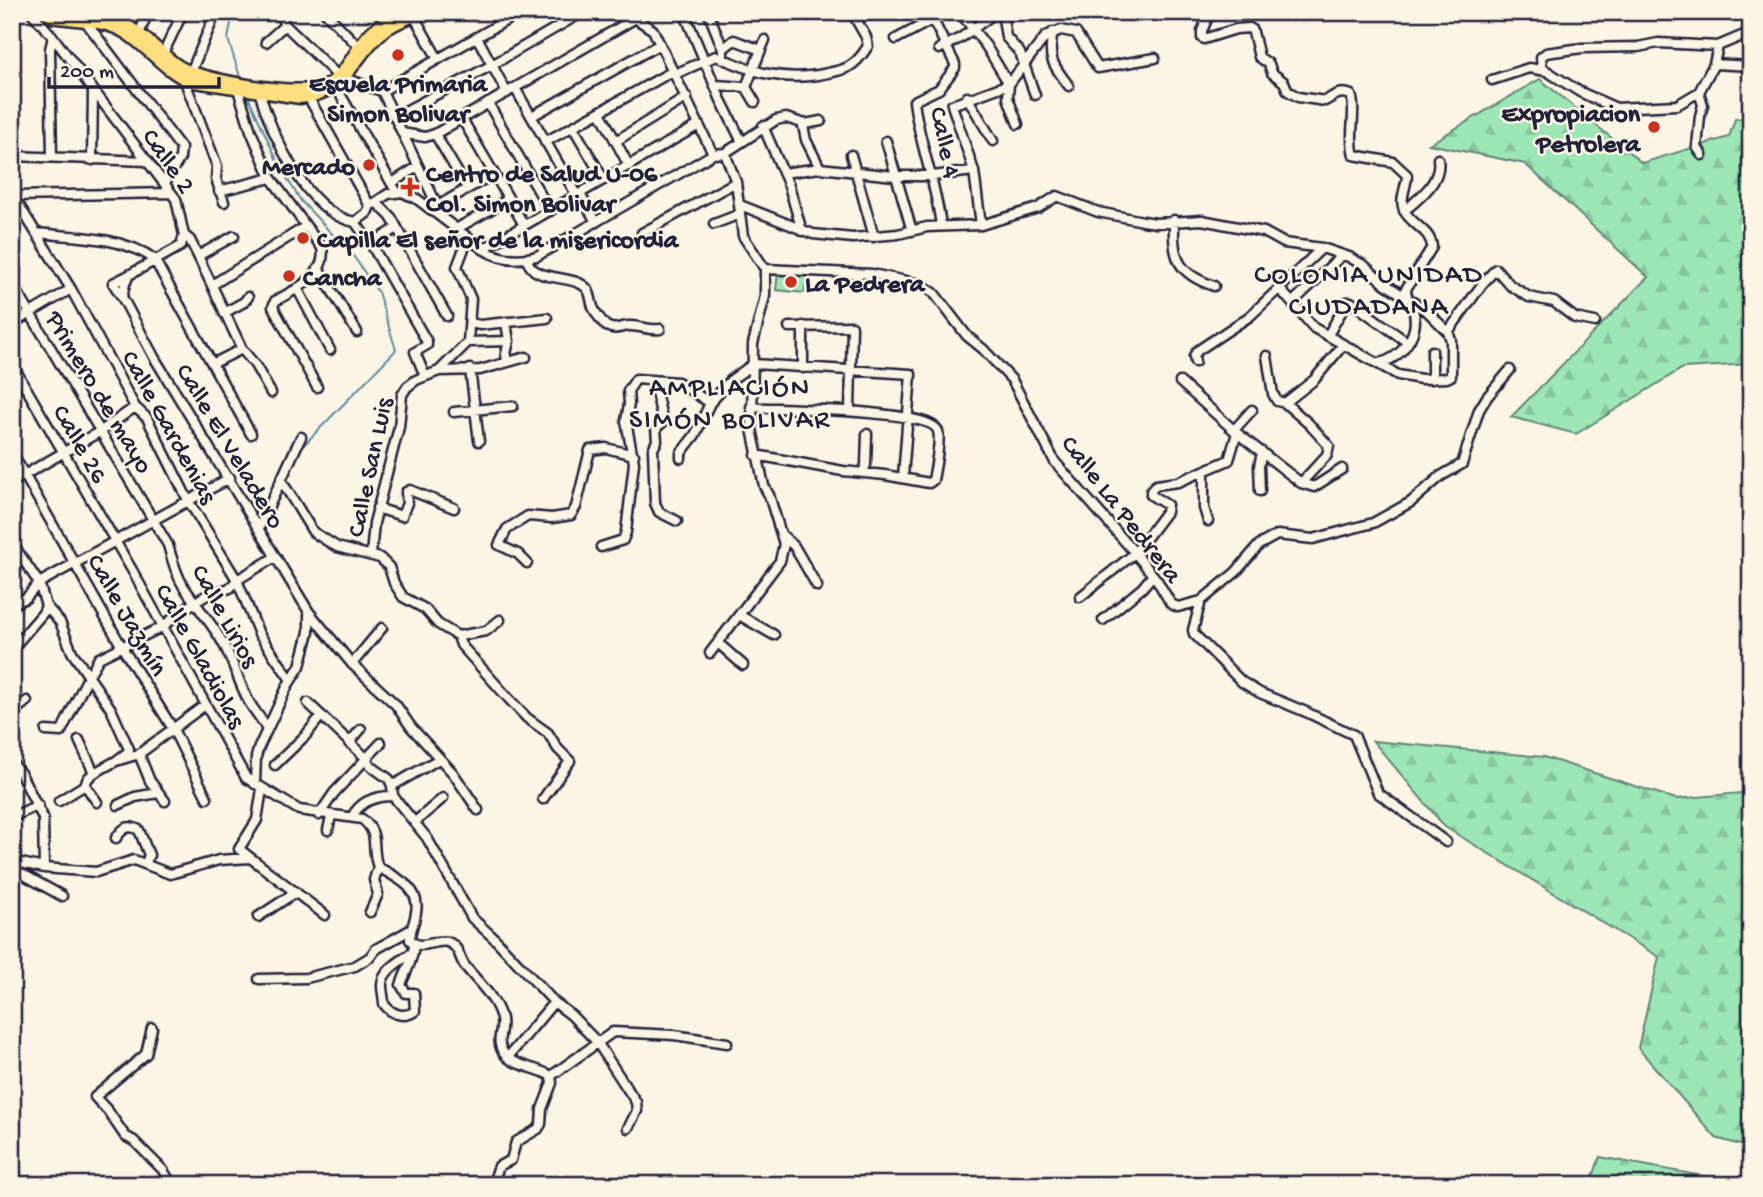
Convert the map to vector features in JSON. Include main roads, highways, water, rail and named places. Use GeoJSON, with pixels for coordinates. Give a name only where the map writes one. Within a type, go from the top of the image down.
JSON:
{"type":"FeatureCollection","features":[{"type":"Feature","properties":{"kind":"main road"},"geometry":{"type":"LineString","coordinates":[[44,12],[52,18],[114,16],[187,76]]}},
{"type":"Feature","properties":{"kind":"main road"},"geometry":{"type":"LineString","coordinates":[[81,15],[126,33],[187,76],[258,89],[307,94],[339,81],[384,31],[414,14]]}},
{"type":"Feature","properties":{"kind":"main road"},"geometry":{"type":"LineString","coordinates":[[339,81],[370,33],[392,17],[414,14]]}},
{"type":"Feature","properties":{"kind":"waterway"},"geometry":{"type":"LineString","coordinates":[[233,12],[228,39],[241,80]]}},
{"type":"Feature","properties":{"kind":"waterway"},"geometry":{"type":"LineString","coordinates":[[247,94],[280,167],[301,201],[354,257],[378,292],[396,350],[299,450]]}},
{"type":"Feature","properties":{"kind":"place","name":"Escuela Primaria Simon Bolivar"},"geometry":{"type":"Point","coordinates":[398,55]}},
{"type":"Feature","properties":{"kind":"place","name":"Expropiacion Petrolera"},"geometry":{"type":"Point","coordinates":[1654,127]}},
{"type":"Feature","properties":{"kind":"place","name":"Mercado"},"geometry":{"type":"Point","coordinates":[369,165]}},
{"type":"Feature","properties":{"kind":"place","name":"Centro de Salud U-06 Col. Simon Bolivar"},"geometry":{"type":"Point","coordinates":[410,187]}},
{"type":"Feature","properties":{"kind":"place","name":"Capilla El señor de la misericordia"},"geometry":{"type":"Point","coordinates":[303,238]}},
{"type":"Feature","properties":{"kind":"place","name":"Cancha"},"geometry":{"type":"Point","coordinates":[289,276]}},
{"type":"Feature","properties":{"kind":"place","name":"La Pedrera"},"geometry":{"type":"Point","coordinates":[791,282]}},
{"type":"Feature","properties":{"kind":"district","name":"COLONIA UNIDAD CIUDADANA"},"geometry":{"type":"Point","coordinates":[1369,288]}},
{"type":"Feature","properties":{"kind":"district","name":"AMPLIACIÓN SIMÓN BOLIVAR"},"geometry":{"type":"Point","coordinates":[730,401]}}]}
